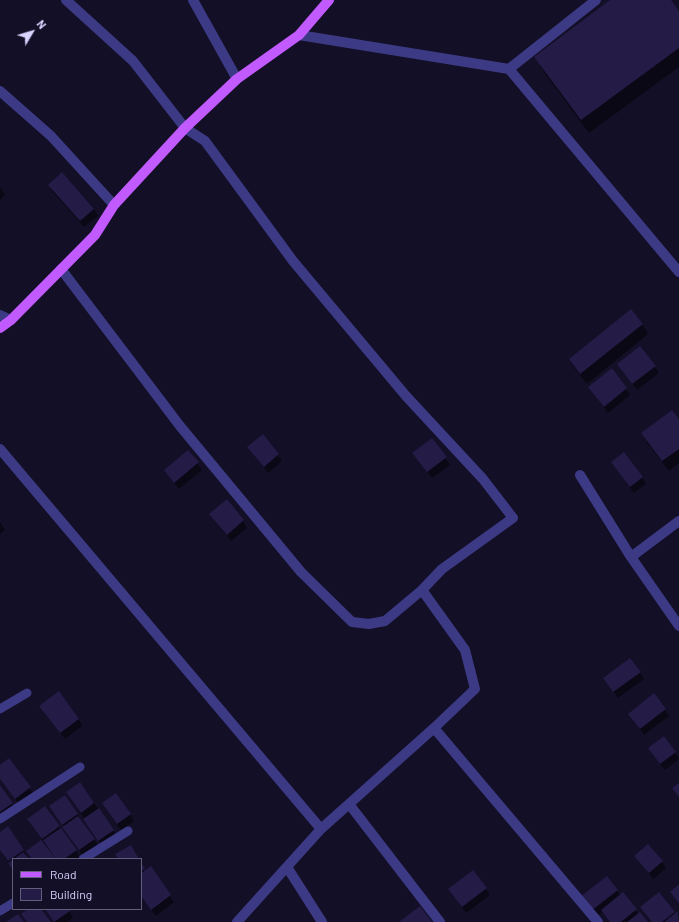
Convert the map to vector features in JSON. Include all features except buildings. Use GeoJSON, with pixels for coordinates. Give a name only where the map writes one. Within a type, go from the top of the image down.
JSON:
{"type":"FeatureCollection","features":[{"type":"Feature","properties":{"kind":"main road"},"geometry":{"type":"LineString","coordinates":[[0,328],[11,320],[95,235],[114,205],[185,128],[237,79],[299,35],[329,0]]}},
{"type":"Feature","properties":{"kind":"street"},"geometry":{"type":"LineString","coordinates":[[61,269],[180,426],[301,572],[352,622],[369,624],[385,621],[422,590],[442,569],[513,518],[483,479],[406,396],[293,260],[205,141],[185,128],[133,61],[66,0]]}},
{"type":"Feature","properties":{"kind":"street"},"geometry":{"type":"LineString","coordinates":[[192,0],[237,79]]}},
{"type":"Feature","properties":{"kind":"street"},"geometry":{"type":"LineString","coordinates":[[509,69],[596,0]]}},
{"type":"Feature","properties":{"kind":"street"},"geometry":{"type":"LineString","coordinates":[[299,35],[509,69],[678,268]]}},
{"type":"Feature","properties":{"kind":"street"},"geometry":{"type":"LineString","coordinates":[[0,91],[51,136],[114,205]]}},
{"type":"Feature","properties":{"kind":"street"},"geometry":{"type":"LineString","coordinates":[[0,315],[11,320]]}},
{"type":"Feature","properties":{"kind":"street"},"geometry":{"type":"LineString","coordinates":[[0,449],[321,829]]}},
{"type":"Feature","properties":{"kind":"street"},"geometry":{"type":"LineString","coordinates":[[580,475],[631,557],[679,626]]}},
{"type":"Feature","properties":{"kind":"street"},"geometry":{"type":"LineString","coordinates":[[631,557],[679,521]]}},
{"type":"Feature","properties":{"kind":"street"},"geometry":{"type":"LineString","coordinates":[[236,922],[321,829],[434,728],[475,689],[465,650],[422,590]]}},
{"type":"Feature","properties":{"kind":"street"},"geometry":{"type":"LineString","coordinates":[[434,728],[598,922]]}},
{"type":"Feature","properties":{"kind":"street"},"geometry":{"type":"LineString","coordinates":[[349,804],[440,922]]}},
{"type":"Feature","properties":{"kind":"street"},"geometry":{"type":"LineString","coordinates":[[287,867],[322,922]]}},
{"type":"Feature","properties":{"kind":"lane"},"geometry":{"type":"LineString","coordinates":[[0,709],[27,693]]}},
{"type":"Feature","properties":{"kind":"lane"},"geometry":{"type":"LineString","coordinates":[[0,819],[80,767]]}},
{"type":"Feature","properties":{"kind":"lane"},"geometry":{"type":"LineString","coordinates":[[85,858],[128,831]]}},
{"type":"Feature","properties":{"kind":"lane"},"geometry":{"type":"LineString","coordinates":[[0,911],[12,904]]}}]}
